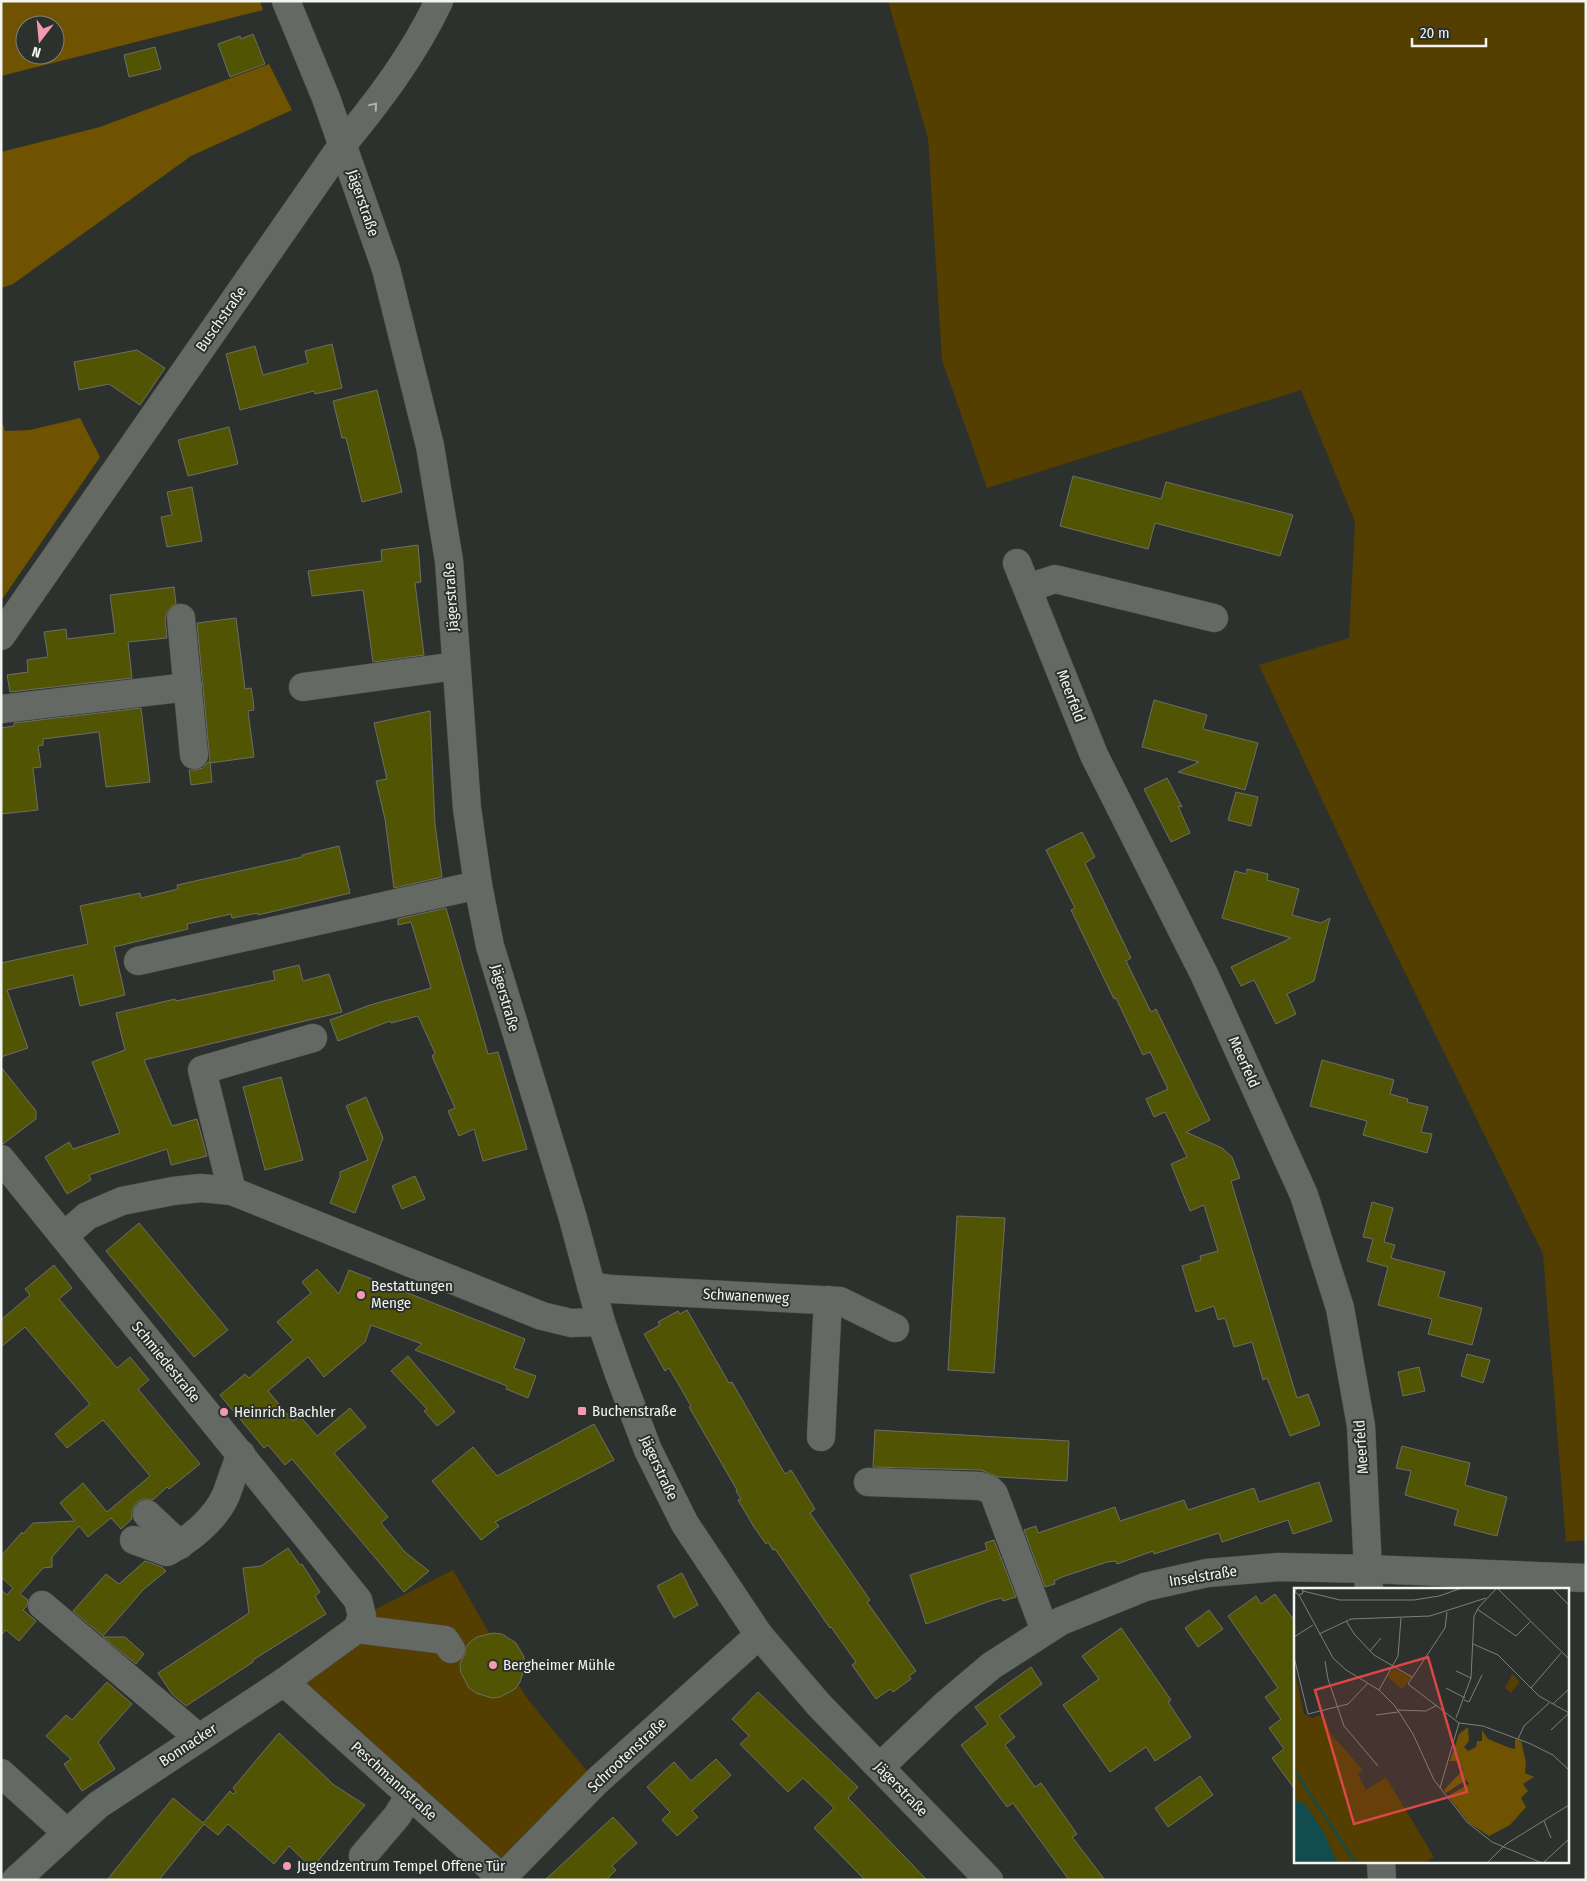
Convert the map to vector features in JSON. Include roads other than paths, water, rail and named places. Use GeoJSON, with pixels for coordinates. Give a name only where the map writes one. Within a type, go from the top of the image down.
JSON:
{"type":"FeatureCollection","features":[{"type":"Feature","properties":{"kind":"street","name":"Jägerstraße"},"geometry":{"type":"LineString","coordinates":[[286,1],[326,98],[386,269],[430,446],[449,561],[467,808],[478,885],[490,946],[572,1215],[602,1322],[648,1450],[685,1524],[759,1635],[819,1705],[988,1880]]}},
{"type":"Feature","properties":{"kind":"street","name":"Buschstraße"},"geometry":{"type":"LineString","coordinates":[[1,636],[342,144],[382,96],[427,28],[439,1]]}},
{"type":"Feature","properties":{"kind":"street","name":"Meerfeld"},"geometry":{"type":"LineString","coordinates":[[1017,563],[1094,755],[1205,976],[1304,1195],[1340,1308],[1361,1426],[1368,1579]]}},
{"type":"Feature","properties":{"kind":"street"},"geometry":{"type":"LineString","coordinates":[[1028,588],[1056,579],[1214,618]]}},
{"type":"Feature","properties":{"kind":"street"},"geometry":{"type":"LineString","coordinates":[[181,618],[194,755]]}},
{"type":"Feature","properties":{"kind":"street"},"geometry":{"type":"LineString","coordinates":[[303,687],[456,666]]}},
{"type":"Feature","properties":{"kind":"street"},"geometry":{"type":"LineString","coordinates":[[1,709],[188,687]]}},
{"type":"Feature","properties":{"kind":"street"},"geometry":{"type":"LineString","coordinates":[[138,961],[478,885]]}},
{"type":"Feature","properties":{"kind":"street"},"geometry":{"type":"LineString","coordinates":[[232,1191],[202,1070],[313,1038]]}},
{"type":"Feature","properties":{"kind":"street","name":"Schmiedestraße"},"geometry":{"type":"LineString","coordinates":[[1,1159],[358,1600],[359,1622]]}},
{"type":"Feature","properties":{"kind":"street"},"geometry":{"type":"LineString","coordinates":[[64,1236],[87,1216],[122,1201],[173,1191],[201,1188],[232,1191],[542,1316],[571,1323],[602,1322]]}},
{"type":"Feature","properties":{"kind":"street","name":"Schwanenweg"},"geometry":{"type":"LineString","coordinates":[[591,1286],[611,1289],[840,1301],[895,1328]]}},
{"type":"Feature","properties":{"kind":"street"},"geometry":{"type":"LineString","coordinates":[[821,1437],[828,1300]]}},
{"type":"Feature","properties":{"kind":"street"},"geometry":{"type":"LineString","coordinates":[[134,1540],[167,1552],[180,1545],[214,1513],[225,1496],[241,1454]]}},
{"type":"Feature","properties":{"kind":"street"},"geometry":{"type":"LineString","coordinates":[[868,1482],[980,1486],[989,1489],[994,1494],[1045,1631]]}},
{"type":"Feature","properties":{"kind":"street"},"geometry":{"type":"LineString","coordinates":[[147,1514],[180,1545]]}},
{"type":"Feature","properties":{"kind":"street","name":"Inselstraße"},"geometry":{"type":"LineString","coordinates":[[880,1767],[991,1666],[1061,1621],[1145,1587],[1207,1573],[1279,1567],[1368,1579],[1586,1578]]}},
{"type":"Feature","properties":{"kind":"street"},"geometry":{"type":"LineString","coordinates":[[42,1605],[199,1738]]}},
{"type":"Feature","properties":{"kind":"street"},"geometry":{"type":"LineString","coordinates":[[359,1622],[445,1640],[451,1649]]}},
{"type":"Feature","properties":{"kind":"street","name":"Bonnacker"},"geometry":{"type":"LineString","coordinates":[[16,1880],[66,1832],[98,1805],[284,1682],[359,1622]]}},
{"type":"Feature","properties":{"kind":"street","name":"Schrootenstraße"},"geometry":{"type":"LineString","coordinates":[[502,1879],[596,1782],[759,1635]]}},
{"type":"Feature","properties":{"kind":"street","name":"Peschmannstraße"},"geometry":{"type":"LineString","coordinates":[[284,1682],[502,1879]]}},
{"type":"Feature","properties":{"kind":"street"},"geometry":{"type":"LineString","coordinates":[[1,1773],[66,1832]]}},
{"type":"Feature","properties":{"kind":"street"},"geometry":{"type":"LineString","coordinates":[[363,1856],[396,1816],[410,1795]]}},
{"type":"Feature","properties":{"kind":"street"},"geometry":{"type":"LineString","coordinates":[[1381,1864],[1382,1880]]}},
{"type":"Feature","properties":{"kind":"place","name":"Bestattungen Menge"},"geometry":{"type":"Point","coordinates":[361,1295]}},
{"type":"Feature","properties":{"kind":"place","name":"Buchenstraße"},"geometry":{"type":"Point","coordinates":[582,1411]}},
{"type":"Feature","properties":{"kind":"place","name":"Heinrich Bachler"},"geometry":{"type":"Point","coordinates":[224,1412]}},
{"type":"Feature","properties":{"kind":"place","name":"Bergheimer Mühle"},"geometry":{"type":"Point","coordinates":[493,1665]}},
{"type":"Feature","properties":{"kind":"place","name":"Jugendzentrum Tempel Offene Tür"},"geometry":{"type":"Point","coordinates":[287,1866]}}]}
